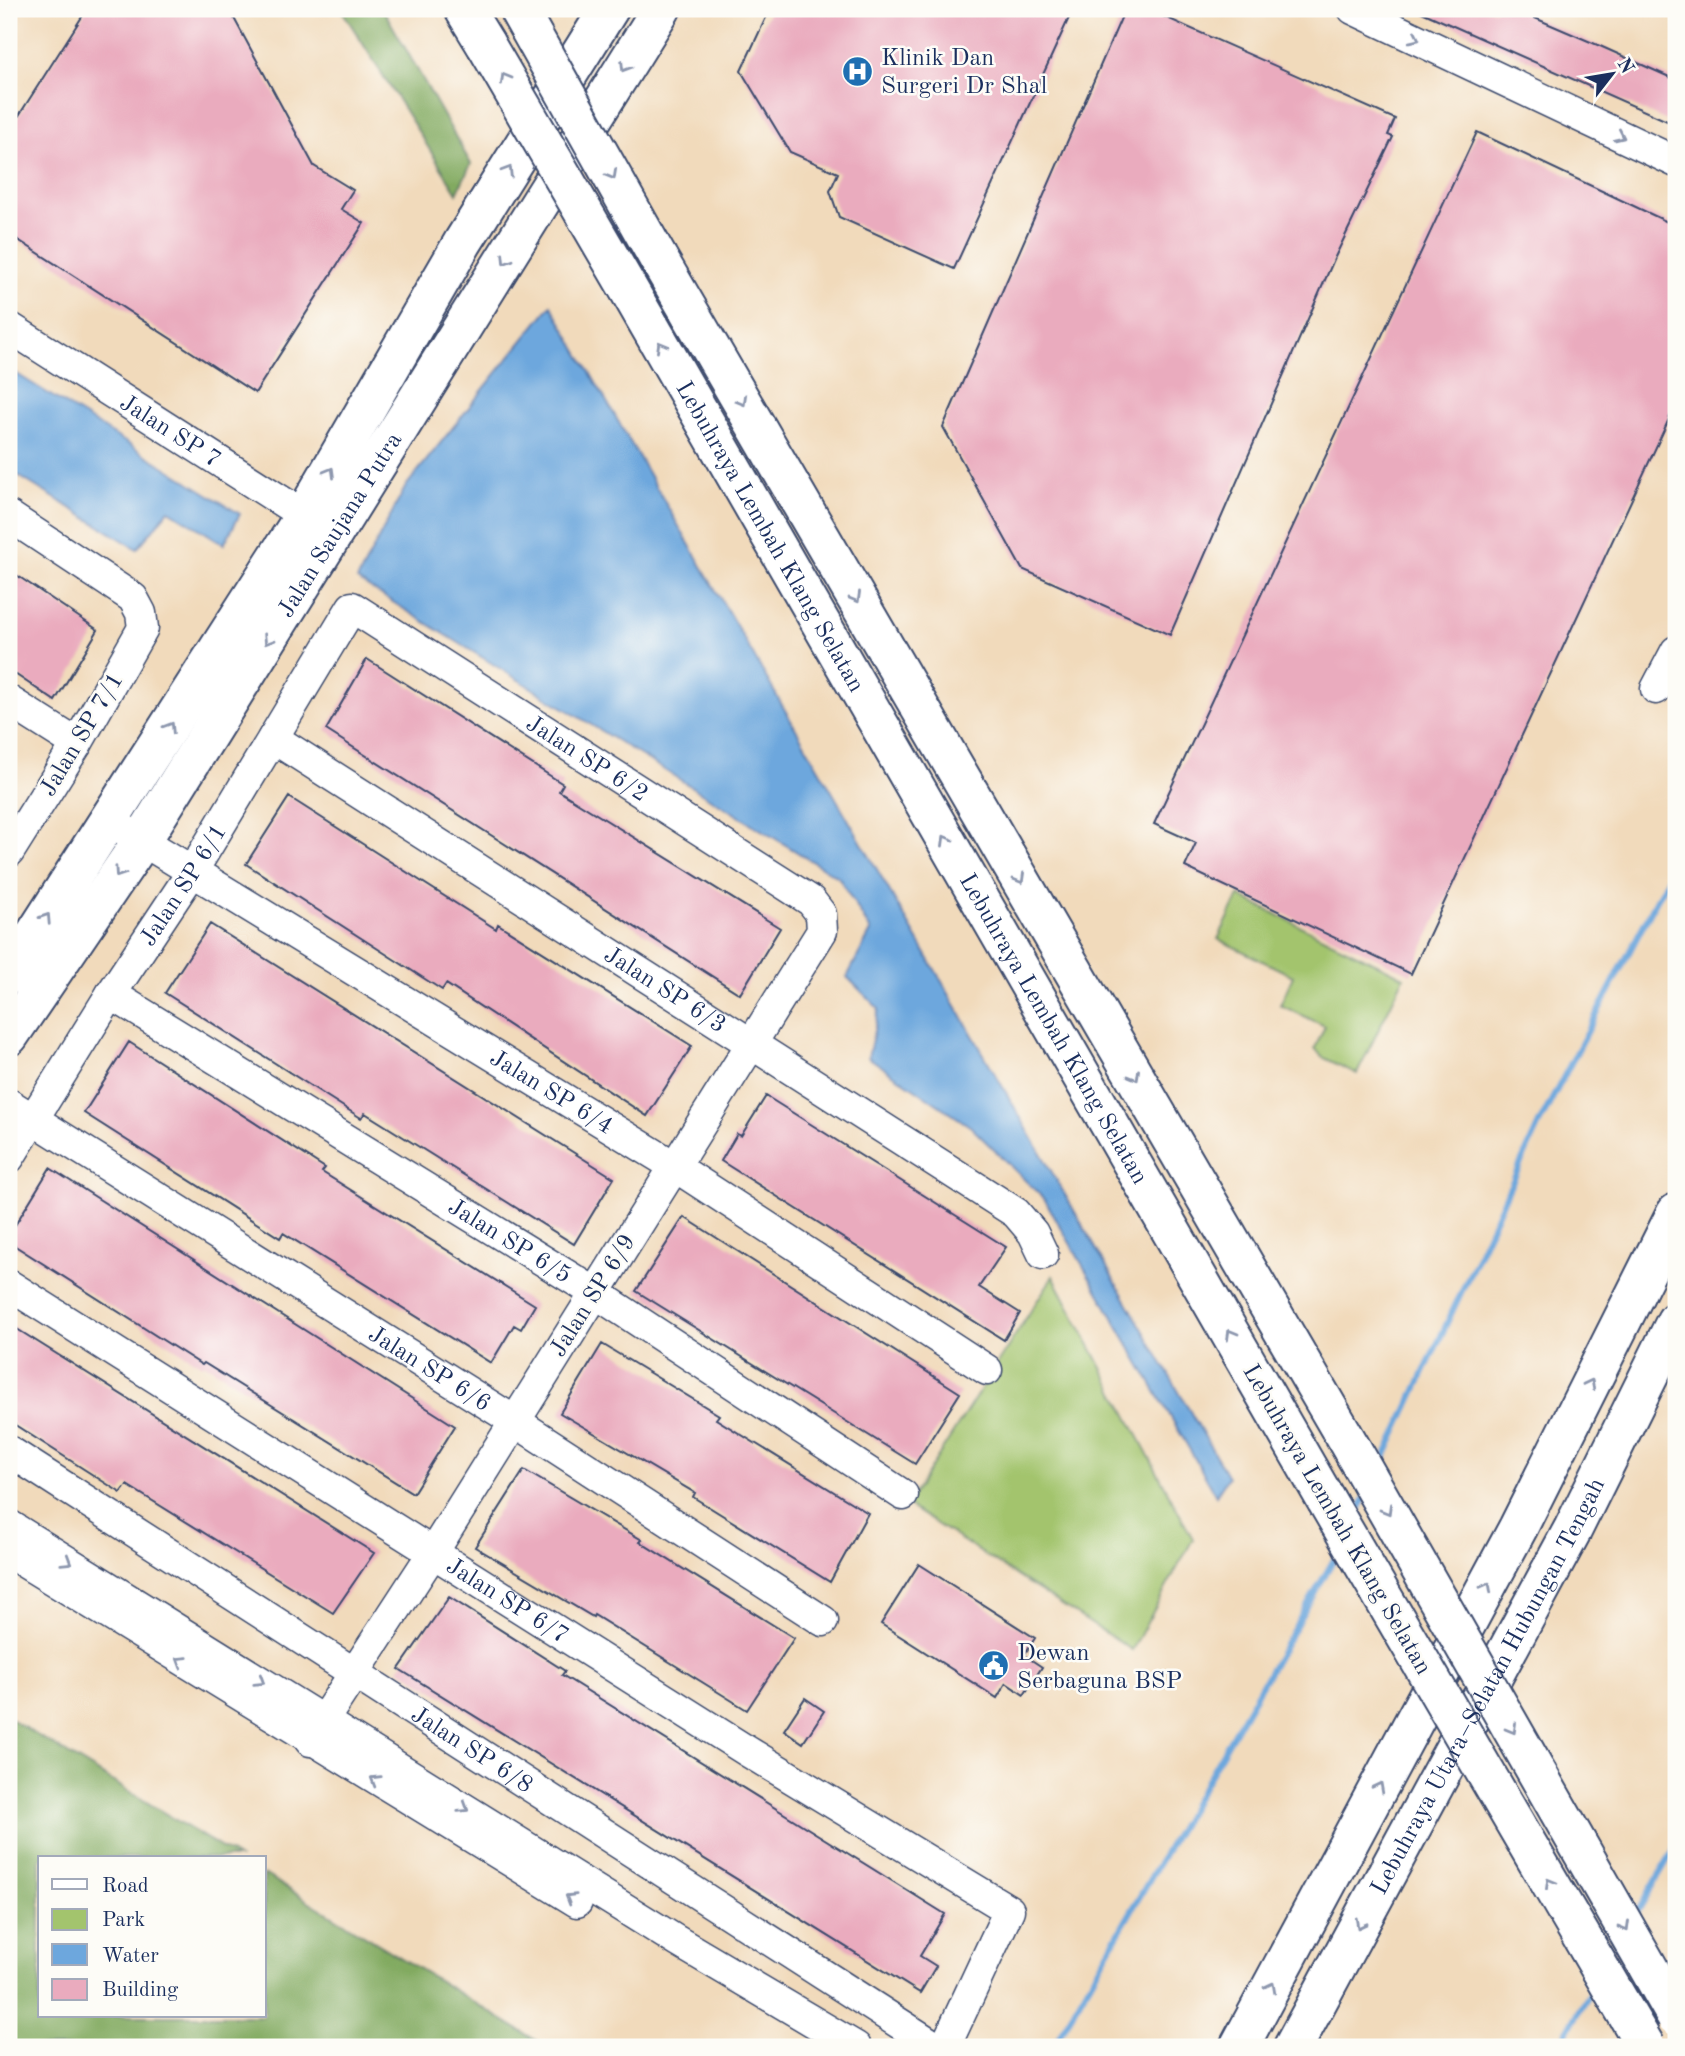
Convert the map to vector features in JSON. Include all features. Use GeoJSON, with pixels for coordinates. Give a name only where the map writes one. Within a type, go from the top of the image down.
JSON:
{"type":"FeatureCollection","features":[{"type":"Feature","properties":{"kind":"main road","name":"Lebuhraya Lembah Klang Selatan"},"geometry":{"type":"LineString","coordinates":[[464,9],[626,285],[1326,1500],[1646,2047]]}},
{"type":"Feature","properties":{"kind":"main road","name":"Lebuhraya Lembah Klang Selatan"},"geometry":{"type":"LineString","coordinates":[[518,9],[658,258],[1353,1451],[1676,2016]]}},
{"type":"Feature","properties":{"kind":"main road","name":"Jalan Saujana Putra"},"geometry":{"type":"LineString","coordinates":[[320,525],[464,242],[609,9]]}},
{"type":"Feature","properties":{"kind":"main road","name":"Jalan Saujana Putra"},"geometry":{"type":"LineString","coordinates":[[9,1036],[126,831],[320,525],[661,9]]}},
{"type":"Feature","properties":{"kind":"main road","name":"Jalan Saujana Putra"},"geometry":{"type":"LineString","coordinates":[[9,975],[126,831]]}},
{"type":"Feature","properties":{"kind":"main road","name":"Lebuhraya Utara–Selatan Hubungan Tengah"},"geometry":{"type":"LineString","coordinates":[[1239,2047],[1518,1528],[1676,1213]]}},
{"type":"Feature","properties":{"kind":"main road","name":"Lebuhraya Utara–Selatan Hubungan Tengah"},"geometry":{"type":"LineString","coordinates":[[1293,2047],[1573,1529],[1676,1321]]}},
{"type":"Feature","properties":{"kind":"street"},"geometry":{"type":"LineString","coordinates":[[1353,9],[1676,162]]}},
{"type":"Feature","properties":{"kind":"street","name":"Jalan SP 7"},"geometry":{"type":"LineString","coordinates":[[9,327],[320,525]]}},
{"type":"Feature","properties":{"kind":"street","name":"Jalan SP 7/1"},"geometry":{"type":"LineString","coordinates":[[9,516],[133,597],[141,613],[142,628],[77,744],[9,852]]}},
{"type":"Feature","properties":{"kind":"street","name":"Jalan SP 6/1"},"geometry":{"type":"LineString","coordinates":[[9,1157],[21,1111],[111,994],[192,872],[352,607]]}},
{"type":"Feature","properties":{"kind":"street","name":"Jalan SP 6/2"},"geometry":{"type":"LineString","coordinates":[[352,607],[810,901],[821,914]]}},
{"type":"Feature","properties":{"kind":"street"},"geometry":{"type":"LineString","coordinates":[[1656,689],[1676,651]]}},
{"type":"Feature","properties":{"kind":"street"},"geometry":{"type":"LineString","coordinates":[[9,701],[77,744]]}},
{"type":"Feature","properties":{"kind":"street","name":"Jalan SP 6/3"},"geometry":{"type":"LineString","coordinates":[[273,738],[1016,1213],[1032,1233],[1043,1254]]}},
{"type":"Feature","properties":{"kind":"street","name":"Jalan SP 6/4"},"geometry":{"type":"LineString","coordinates":[[126,831],[674,1166],[987,1370]]}},
{"type":"Feature","properties":{"kind":"street","name":"Jalan SP 6/9"},"geometry":{"type":"LineString","coordinates":[[317,1731],[432,1554],[513,1420],[822,931],[821,914]]}},
{"type":"Feature","properties":{"kind":"street","name":"Jalan SP 6/5"},"geometry":{"type":"LineString","coordinates":[[111,994],[594,1292],[903,1495]]}},
{"type":"Feature","properties":{"kind":"street","name":"Jalan SP 6/6"},"geometry":{"type":"LineString","coordinates":[[21,1111],[513,1420],[823,1621]]}},
{"type":"Feature","properties":{"kind":"street","name":"Jalan SP 6/7"},"geometry":{"type":"LineString","coordinates":[[9,1285],[747,1751],[1009,1910],[968,2003],[945,2047]]}},
{"type":"Feature","properties":{"kind":"street","name":"Jalan SP 6/8"},"geometry":{"type":"LineString","coordinates":[[9,1451],[936,2047]]}},
{"type":"Feature","properties":{"kind":"street"},"geometry":{"type":"LineString","coordinates":[[9,1525],[317,1731],[817,2047]]}},
{"type":"Feature","properties":{"kind":"street"},"geometry":{"type":"LineString","coordinates":[[9,1553],[856,2047]]}},
{"type":"Feature","properties":{"kind":"green space"},"geometry":{"type":"Polygon","coordinates":[[[341,9],[383,9],[471,164],[457,193],[341,9]]]}},
{"type":"Feature","properties":{"kind":"green space"},"geometry":{"type":"Polygon","coordinates":[[[1239,896],[1404,977],[1357,1074],[1322,1057],[1315,1048],[1325,1026],[1280,1005],[1293,976],[1218,939],[1239,896]]]}},
{"type":"Feature","properties":{"kind":"green space"},"geometry":{"type":"Polygon","coordinates":[[[1053,1276],[1193,1539],[1132,1650],[907,1505],[1053,1276]]]}},
{"type":"Feature","properties":{"kind":"green space"},"geometry":{"type":"Polygon","coordinates":[[[9,1718],[235,1856],[38,1856],[38,2018],[266,2018],[266,1875],[547,2047],[9,2047],[9,1718]]]}},
{"type":"Feature","properties":{"kind":"water"},"geometry":{"type":"Polygon","coordinates":[[[551,305],[1228,1477],[1216,1495],[1045,1200],[971,1127],[868,1057],[879,1009],[847,977],[871,931],[839,878],[357,580],[406,486],[551,305]]]}},
{"type":"Feature","properties":{"kind":"water"},"geometry":{"type":"Polygon","coordinates":[[[9,369],[240,514],[224,544],[169,510],[137,549],[9,470],[9,369]]]}},
{"type":"Feature","properties":{"kind":"building"},"geometry":{"type":"Polygon","coordinates":[[[87,9],[229,9],[314,166],[353,190],[341,209],[364,223],[255,393],[9,234],[9,131],[87,9]]]}},
{"type":"Feature","properties":{"kind":"building"},"geometry":{"type":"Polygon","coordinates":[[[770,9],[1073,9],[954,269],[839,217],[830,191],[838,173],[790,152],[741,71],[770,9]]]}},
{"type":"Feature","properties":{"kind":"building"},"geometry":{"type":"Polygon","coordinates":[[[1125,9],[1147,9],[1395,119],[1388,135],[1393,137],[1335,257],[1170,635],[1022,569],[943,427],[1125,9]]]}},
{"type":"Feature","properties":{"kind":"building"},"geometry":{"type":"Polygon","coordinates":[[[1415,9],[1514,9],[1600,46],[1676,80],[1676,125],[1415,9]]]}},
{"type":"Feature","properties":{"kind":"building"},"geometry":{"type":"Polygon","coordinates":[[[1477,132],[1676,226],[1676,404],[1411,974],[1185,867],[1196,843],[1154,824],[1477,132]]]}},
{"type":"Feature","properties":{"kind":"building"},"geometry":{"type":"Polygon","coordinates":[[[9,570],[98,630],[55,701],[9,670],[9,570]]]}},
{"type":"Feature","properties":{"kind":"building"},"geometry":{"type":"Polygon","coordinates":[[[367,659],[563,784],[559,791],[780,928],[740,994],[326,730],[367,659]]]}},
{"type":"Feature","properties":{"kind":"building"},"geometry":{"type":"Polygon","coordinates":[[[289,797],[496,929],[498,924],[692,1046],[647,1116],[446,984],[442,990],[246,864],[289,797]]]}},
{"type":"Feature","properties":{"kind":"building"},"geometry":{"type":"Polygon","coordinates":[[[210,924],[614,1178],[574,1244],[365,1113],[361,1118],[165,993],[210,924]]]}},
{"type":"Feature","properties":{"kind":"building"},"geometry":{"type":"Polygon","coordinates":[[[129,1042],[325,1168],[322,1172],[535,1305],[521,1329],[514,1325],[491,1363],[283,1233],[280,1238],[84,1113],[129,1042]]]}},
{"type":"Feature","properties":{"kind":"building"},"geometry":{"type":"Polygon","coordinates":[[[766,1096],[1006,1247],[979,1287],[1020,1313],[1004,1340],[721,1161],[737,1134],[741,1136],[766,1096]]]}},
{"type":"Feature","properties":{"kind":"building"},"geometry":{"type":"Polygon","coordinates":[[[50,1168],[455,1426],[413,1493],[204,1363],[202,1365],[9,1242],[9,1235],[50,1168]]]}},
{"type":"Feature","properties":{"kind":"building"},"geometry":{"type":"Polygon","coordinates":[[[684,1217],[960,1393],[915,1464],[636,1291],[684,1217]]]}},
{"type":"Feature","properties":{"kind":"building"},"geometry":{"type":"Polygon","coordinates":[[[9,1324],[374,1553],[333,1613],[127,1485],[121,1493],[9,1421],[9,1324]]]}},
{"type":"Feature","properties":{"kind":"building"},"geometry":{"type":"Polygon","coordinates":[[[602,1344],[719,1415],[716,1419],[868,1513],[830,1582],[693,1497],[695,1493],[560,1413],[602,1344]]]}},
{"type":"Feature","properties":{"kind":"building"},"geometry":{"type":"Polygon","coordinates":[[[524,1470],[642,1540],[640,1542],[794,1638],[747,1710],[594,1615],[593,1617],[475,1547],[524,1470]]]}},
{"type":"Feature","properties":{"kind":"building"},"geometry":{"type":"Polygon","coordinates":[[[919,1564],[1035,1638],[1024,1655],[1042,1667],[1024,1695],[1006,1683],[997,1698],[881,1624],[919,1564]]]}},
{"type":"Feature","properties":{"kind":"building"},"geometry":{"type":"Polygon","coordinates":[[[449,1597],[565,1671],[562,1675],[945,1914],[920,1956],[936,1966],[920,1993],[399,1669],[449,1597]]]}},
{"type":"Feature","properties":{"kind":"building"},"geometry":{"type":"Polygon","coordinates":[[[805,1698],[824,1711],[803,1743],[784,1730],[805,1698]]]}},
{"type":"Feature","properties":{"kind":"waterway"},"geometry":{"type":"LineString","coordinates":[[1379,1470],[1539,1124],[1676,863]]}},
{"type":"Feature","properties":{"kind":"waterway"},"geometry":{"type":"LineString","coordinates":[[1354,1520],[1365,1498]]}},
{"type":"Feature","properties":{"kind":"waterway"},"geometry":{"type":"LineString","coordinates":[[1053,2047],[1340,1549]]}},
{"type":"Feature","properties":{"kind":"waterway"},"geometry":{"type":"LineString","coordinates":[[1635,1916],[1676,1846]]}},
{"type":"Feature","properties":{"kind":"waterway"},"geometry":{"type":"LineString","coordinates":[[1558,2047],[1594,1986]]}},
{"type":"Feature","properties":{"kind":"place","name":"Klinik Dan Surgeri Dr Shal"},"geometry":{"type":"Point","coordinates":[858,71]}},
{"type":"Feature","properties":{"kind":"place","name":"Dewan Serbaguna BSP"},"geometry":{"type":"Point","coordinates":[994,1666]}}]}
